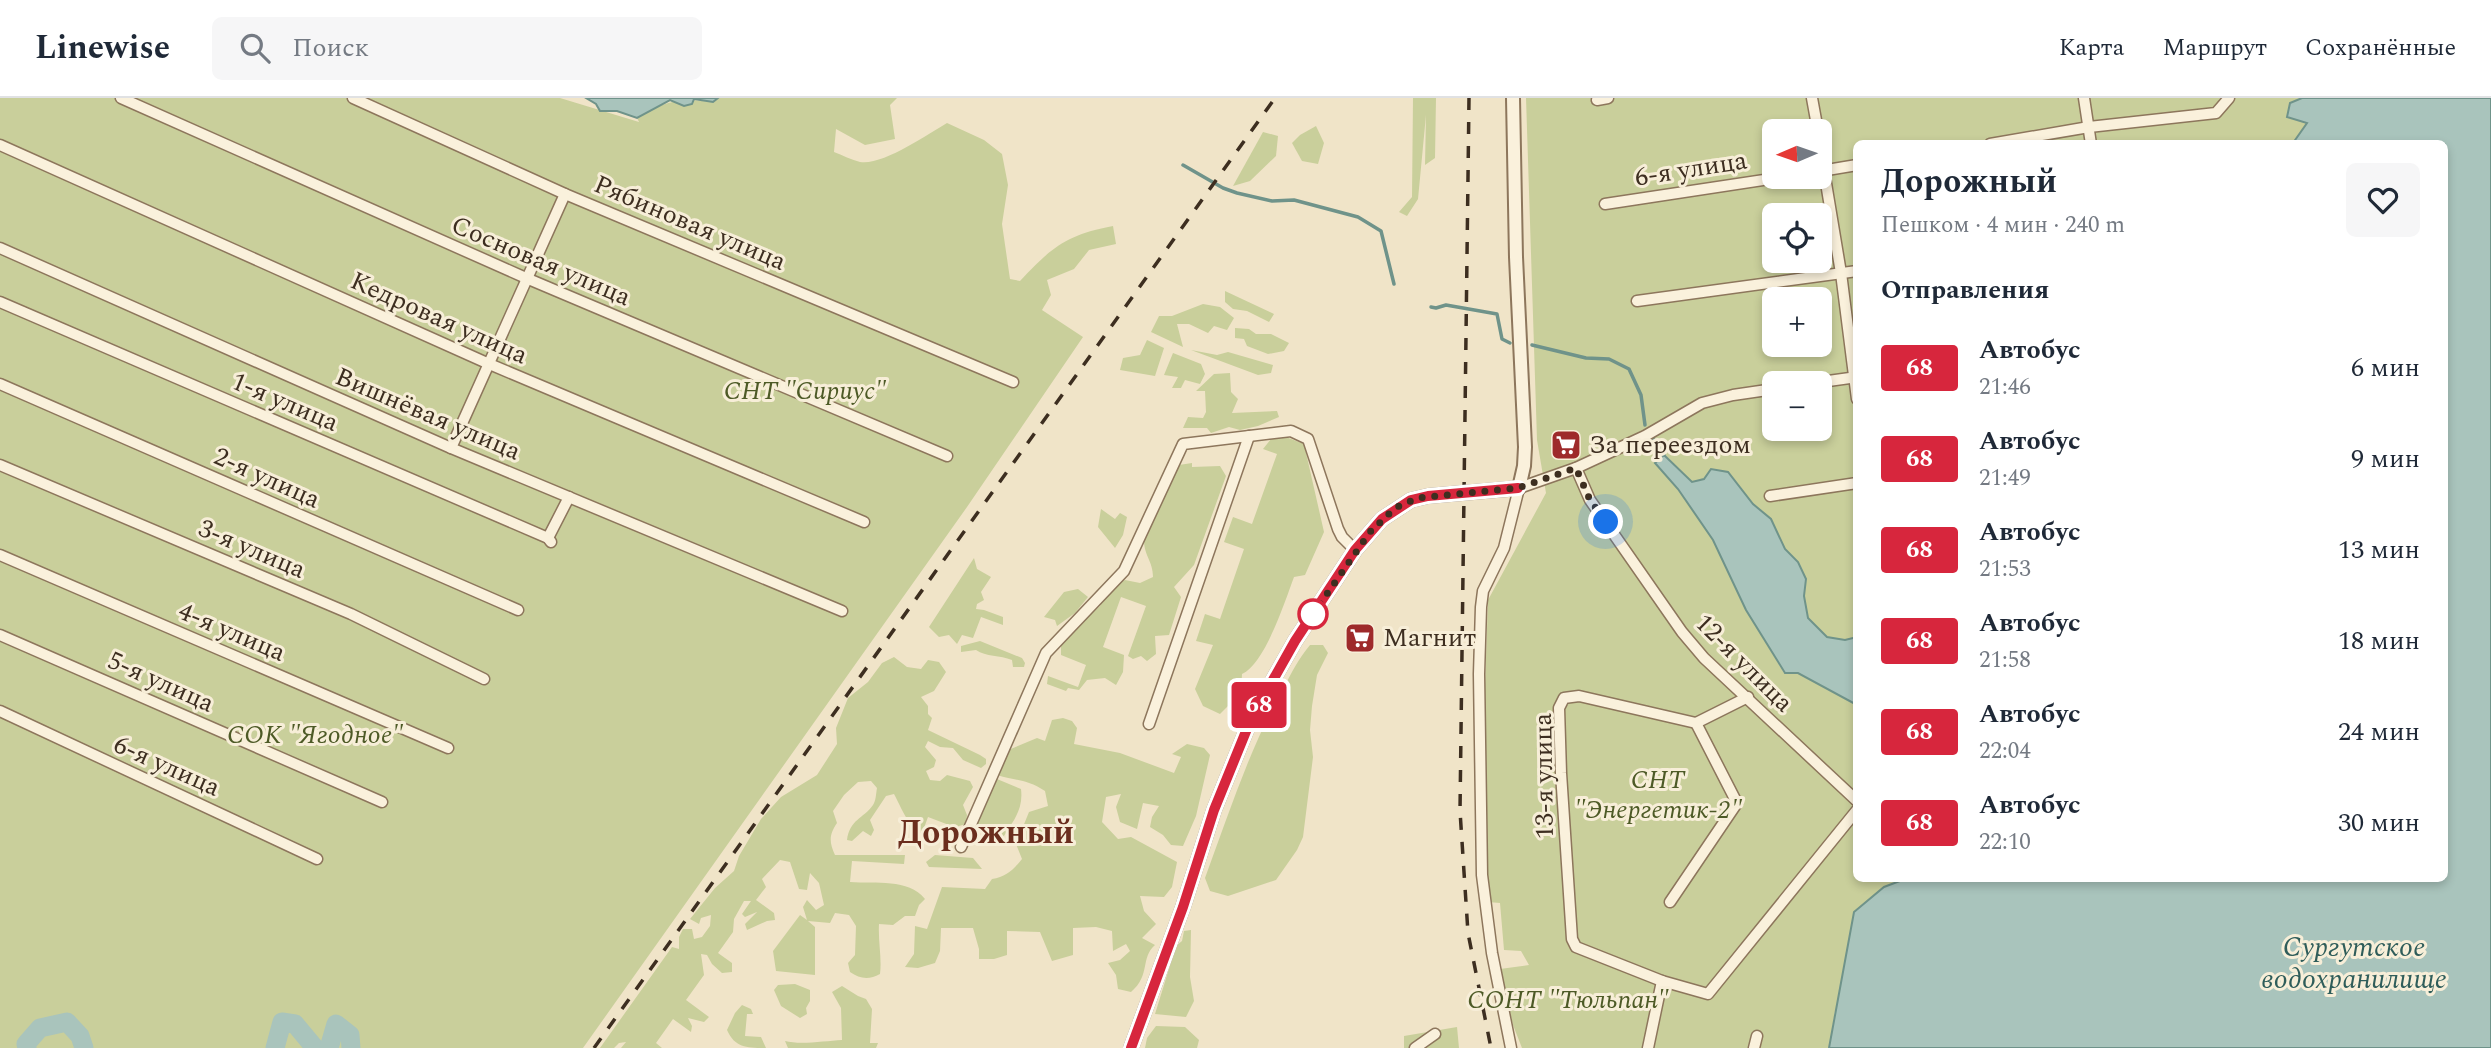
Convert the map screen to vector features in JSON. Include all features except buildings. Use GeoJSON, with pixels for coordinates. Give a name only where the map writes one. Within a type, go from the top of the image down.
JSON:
{"type":"FeatureCollection","features":[{"type":"Feature","properties":{"kind":"street","name":"Сосновая улица"},"geometry":{"type":"LineString","coordinates":[[121,98],[526,278],[947,456]]}},
{"type":"Feature","properties":{"kind":"street","name":"Рябиновая улица"},"geometry":{"type":"LineString","coordinates":[[353,98],[565,194],[1013,382]]}},
{"type":"Feature","properties":{"kind":"street"},"geometry":{"type":"LineString","coordinates":[[1511,1048],[1492,953],[1482,875],[1479,674],[1480,607],[1483,591],[1504,548],[1524,466],[1513,98]]}},
{"type":"Feature","properties":{"kind":"street"},"geometry":{"type":"LineString","coordinates":[[1812,98],[1816,119]]}},
{"type":"Feature","properties":{"kind":"street"},"geometry":{"type":"LineString","coordinates":[[2084,98],[2090,140]]}},
{"type":"Feature","properties":{"kind":"street"},"geometry":{"type":"LineString","coordinates":[[2013,140],[2088,127],[2216,113],[2229,98]]}},
{"type":"Feature","properties":{"kind":"street","name":"Кедровая улица"},"geometry":{"type":"LineString","coordinates":[[0,145],[488,363],[864,523]]}},
{"type":"Feature","properties":{"kind":"street"},"geometry":{"type":"LineString","coordinates":[[1832,169],[1853,166]]}},
{"type":"Feature","properties":{"kind":"street","name":"6-я улица"},"geometry":{"type":"LineString","coordinates":[[1605,204],[1762,180]]}},
{"type":"Feature","properties":{"kind":"street"},"geometry":{"type":"LineString","coordinates":[[1825,189],[1853,362]]}},
{"type":"Feature","properties":{"kind":"street"},"geometry":{"type":"LineString","coordinates":[[451,448],[565,194]]}},
{"type":"Feature","properties":{"kind":"street","name":"Вишнёвая улица"},"geometry":{"type":"LineString","coordinates":[[0,248],[451,448],[842,611]]}},
{"type":"Feature","properties":{"kind":"street"},"geometry":{"type":"LineString","coordinates":[[1637,301],[1853,272]]}},
{"type":"Feature","properties":{"kind":"street","name":"1-я улица"},"geometry":{"type":"LineString","coordinates":[[0,302],[549,540],[569,497]]}},
{"type":"Feature","properties":{"kind":"street"},"geometry":{"type":"LineString","coordinates":[[1832,380],[1853,377]]}},
{"type":"Feature","properties":{"kind":"street","name":"2-я улица"},"geometry":{"type":"LineString","coordinates":[[0,384],[518,610]]}},
{"type":"Feature","properties":{"kind":"street"},"geometry":{"type":"LineString","coordinates":[[1131,1048],[1183,907],[1214,810],[1247,729],[1295,641],[1355,550],[1382,519],[1411,500],[1518,488],[1553,477],[1645,436],[1702,403],[1762,391]]}},
{"type":"Feature","properties":{"kind":"street"},"geometry":{"type":"LineString","coordinates":[[961,847],[1046,653],[1124,571],[1183,444],[1291,432],[1308,439],[1338,529],[1355,550]]}},
{"type":"Feature","properties":{"kind":"street"},"geometry":{"type":"LineString","coordinates":[[1149,724],[1249,436]]}},
{"type":"Feature","properties":{"kind":"street","name":"3-я улица"},"geometry":{"type":"LineString","coordinates":[[0,465],[351,614],[484,679]]}},
{"type":"Feature","properties":{"kind":"street","name":"12-я улица"},"geometry":{"type":"LineString","coordinates":[[1576,468],[1590,500],[1682,632],[1704,658],[1853,797]]}},
{"type":"Feature","properties":{"kind":"street"},"geometry":{"type":"LineString","coordinates":[[1770,496],[1853,484]]}},
{"type":"Feature","properties":{"kind":"street","name":"4-я улица"},"geometry":{"type":"LineString","coordinates":[[0,555],[448,748]]}},
{"type":"Feature","properties":{"kind":"street","name":"5-я улица"},"geometry":{"type":"LineString","coordinates":[[0,635],[382,802]]}},
{"type":"Feature","properties":{"kind":"street","name":"13-я улица"},"geometry":{"type":"LineString","coordinates":[[1662,981],[1576,947],[1572,939],[1559,708],[1564,698],[1578,696],[1696,723]]}},
{"type":"Feature","properties":{"kind":"street"},"geometry":{"type":"LineString","coordinates":[[1670,902],[1737,803],[1696,723],[1748,697]]}},
{"type":"Feature","properties":{"kind":"street","name":"6-я улица"},"geometry":{"type":"LineString","coordinates":[[0,711],[317,859]]}},
{"type":"Feature","properties":{"kind":"street"},"geometry":{"type":"LineString","coordinates":[[1648,1048],[1662,981],[1708,994],[1853,815]]}},
{"type":"Feature","properties":{"kind":"street"},"geometry":{"type":"LineString","coordinates":[[1415,1048],[1434,1034]]}},
{"type":"Feature","properties":{"kind":"street"},"geometry":{"type":"LineString","coordinates":[[1755,1048],[1757,1036]]}},
{"type":"Feature","properties":{"kind":"green space"},"geometry":{"type":"Polygon","coordinates":[[[0,98],[560,98],[639,122],[637,118],[665,104],[690,100],[713,102],[718,98],[897,98],[890,105],[895,139],[865,145],[836,129],[834,152],[860,162],[869,162],[905,148],[947,123],[984,140],[1002,154],[1008,185],[1002,224],[1010,279],[1020,281],[1051,251],[1083,234],[1113,226],[1116,244],[1089,250],[1074,269],[1047,280],[1051,295],[1042,310],[1083,337],[967,507],[583,1048],[0,1048],[0,98]]]}},
{"type":"Feature","properties":{"kind":"green space"},"geometry":{"type":"Polygon","coordinates":[[[1413,98],[1436,98],[1435,158],[1425,165],[1426,115],[1418,199],[1407,216],[1399,212],[1412,197],[1413,98]]]}},
{"type":"Feature","properties":{"kind":"green space","name":"СHТ \"Энергетик-2\""},"geometry":{"type":"Polygon","coordinates":[[[1526,98],[2302,98],[2290,103],[2287,117],[2307,122],[2295,140],[1853,140],[1853,638],[1845,640],[1827,637],[1808,618],[1804,596],[1806,579],[1798,562],[1785,549],[1771,519],[1753,504],[1728,472],[1692,482],[1665,455],[1656,463],[1678,489],[1713,540],[1746,610],[1784,673],[1798,673],[1853,703],[1853,882],[1897,882],[1884,887],[1835,1011],[1829,1048],[1522,1048],[1513,1025],[1500,969],[1529,965],[1521,951],[1504,950],[1500,903],[1488,902],[1484,849],[1484,716],[1488,600],[1546,493],[1537,440],[1526,98]]]}},
{"type":"Feature","properties":{"kind":"green space"},"geometry":{"type":"Polygon","coordinates":[[[1316,126],[1324,143],[1318,164],[1302,161],[1292,143],[1316,126]]]}},
{"type":"Feature","properties":{"kind":"green space"},"geometry":{"type":"Polygon","coordinates":[[[1263,132],[1278,136],[1276,156],[1250,181],[1233,186],[1263,132]]]}},
{"type":"Feature","properties":{"kind":"green space"},"geometry":{"type":"Polygon","coordinates":[[[1225,291],[1274,314],[1269,322],[1247,311],[1233,309],[1225,302],[1225,291]]]}},
{"type":"Feature","properties":{"kind":"green space"},"geometry":{"type":"Polygon","coordinates":[[[1203,304],[1220,307],[1234,318],[1227,330],[1214,326],[1208,333],[1189,324],[1177,324],[1183,347],[1151,332],[1159,316],[1172,316],[1203,304]]]}},
{"type":"Feature","properties":{"kind":"green space"},"geometry":{"type":"Polygon","coordinates":[[[1235,328],[1249,329],[1256,334],[1271,334],[1289,343],[1284,351],[1268,354],[1247,346],[1244,339],[1235,338],[1235,328]]]}},
{"type":"Feature","properties":{"kind":"green space"},"geometry":{"type":"Polygon","coordinates":[[[1147,340],[1164,348],[1155,376],[1120,370],[1123,358],[1140,355],[1147,340]]]}},
{"type":"Feature","properties":{"kind":"green space"},"geometry":{"type":"Polygon","coordinates":[[[1191,350],[1217,355],[1228,352],[1273,365],[1271,373],[1258,375],[1191,350]]]}},
{"type":"Feature","properties":{"kind":"green space"},"geometry":{"type":"Polygon","coordinates":[[[1173,353],[1201,364],[1205,374],[1200,384],[1185,380],[1181,388],[1172,388],[1178,377],[1164,375],[1173,353]]]}},
{"type":"Feature","properties":{"kind":"green space"},"geometry":{"type":"Polygon","coordinates":[[[1230,373],[1231,392],[1238,399],[1232,413],[1277,411],[1279,417],[1240,430],[1229,427],[1211,433],[1207,428],[1183,428],[1188,417],[1203,418],[1206,412],[1205,391],[1196,391],[1214,374],[1230,373]]]}},
{"type":"Feature","properties":{"kind":"green space"},"geometry":{"type":"Polygon","coordinates":[[[1286,437],[1304,444],[1324,532],[1305,575],[1294,577],[1280,616],[1259,658],[1242,674],[1241,693],[1220,714],[1203,706],[1195,689],[1213,645],[1196,641],[1205,614],[1220,619],[1244,549],[1224,542],[1233,517],[1252,524],[1277,454],[1263,449],[1271,439],[1286,437]]]}},
{"type":"Feature","properties":{"kind":"green space"},"geometry":{"type":"Polygon","coordinates":[[[1192,463],[1192,467],[1220,466],[1226,476],[1194,565],[1174,587],[1181,597],[1169,635],[1155,636],[1156,654],[1147,661],[1141,656],[1133,659],[1128,656],[1146,606],[1121,597],[1103,647],[1124,655],[1123,672],[1116,685],[1105,678],[1087,680],[1079,690],[1068,688],[1066,691],[1047,684],[1048,676],[1078,687],[1086,665],[1061,655],[1061,641],[1100,606],[1110,587],[1125,580],[1140,583],[1153,577],[1144,546],[1145,534],[1179,465],[1192,463]]]}},
{"type":"Feature","properties":{"kind":"green space"},"geometry":{"type":"Polygon","coordinates":[[[1101,509],[1115,519],[1120,513],[1127,517],[1123,535],[1115,548],[1098,527],[1101,509]]]}},
{"type":"Feature","properties":{"kind":"green space"},"geometry":{"type":"Polygon","coordinates":[[[974,558],[977,569],[991,577],[981,592],[984,600],[977,604],[976,609],[1003,617],[1003,625],[981,617],[973,638],[962,635],[957,644],[949,635],[939,637],[929,627],[974,558]]]}},
{"type":"Feature","properties":{"kind":"green space"},"geometry":{"type":"Polygon","coordinates":[[[1078,589],[1088,597],[1075,613],[1057,626],[1055,620],[1044,617],[1064,592],[1078,589]]]}},
{"type":"Feature","properties":{"kind":"green space"},"geometry":{"type":"Polygon","coordinates":[[[980,641],[1022,658],[1024,667],[1013,667],[1012,660],[976,650],[961,652],[961,646],[980,641]]]}},
{"type":"Feature","properties":{"kind":"green space"},"geometry":{"type":"Polygon","coordinates":[[[1310,645],[1323,645],[1328,653],[1317,675],[1312,706],[1310,730],[1313,757],[1303,837],[1276,880],[1228,896],[1210,891],[1205,878],[1250,757],[1296,665],[1310,645]]]}},
{"type":"Feature","properties":{"kind":"green space"},"geometry":{"type":"Polygon","coordinates":[[[894,657],[907,667],[921,669],[928,660],[939,662],[946,672],[934,691],[921,697],[932,718],[928,730],[980,755],[986,759],[986,764],[981,768],[963,760],[953,748],[940,747],[928,741],[925,747],[936,760],[934,767],[926,771],[930,780],[940,781],[947,775],[970,781],[973,787],[963,805],[967,815],[966,824],[959,826],[955,840],[949,843],[945,836],[949,825],[928,817],[924,828],[939,832],[935,838],[920,833],[909,822],[894,794],[886,796],[870,820],[874,830],[871,836],[863,831],[852,841],[847,840],[854,823],[874,803],[877,788],[871,781],[858,782],[844,795],[833,811],[837,823],[831,835],[835,855],[905,855],[904,864],[852,861],[850,882],[901,885],[918,892],[925,899],[919,905],[915,916],[905,916],[893,925],[879,924],[880,974],[865,978],[850,972],[848,963],[855,955],[856,926],[849,915],[835,913],[830,923],[808,921],[815,927],[815,975],[776,971],[773,951],[800,915],[807,920],[803,907],[807,900],[816,910],[824,905],[819,883],[810,873],[807,890],[799,889],[790,862],[780,860],[762,879],[766,887],[756,900],[774,913],[775,920],[747,930],[745,924],[757,912],[745,917],[742,914],[751,901],[744,901],[734,919],[733,932],[718,953],[732,963],[732,972],[722,973],[707,955],[701,954],[704,975],[686,1000],[709,1017],[704,1022],[688,1018],[692,1026],[691,1032],[673,1019],[656,1043],[662,1048],[621,1048],[626,1042],[619,1043],[614,1048],[600,1048],[672,947],[679,949],[679,937],[683,929],[692,929],[694,939],[702,937],[710,926],[711,915],[701,918],[699,924],[690,919],[715,888],[734,871],[739,856],[761,819],[781,797],[817,775],[837,744],[836,728],[848,698],[868,682],[882,663],[894,657]]]}},
{"type":"Feature","properties":{"kind":"green space"},"geometry":{"type":"Polygon","coordinates":[[[1063,718],[1072,721],[1077,728],[1074,744],[1120,753],[1174,773],[1181,757],[1172,754],[1187,744],[1204,748],[1210,755],[1196,816],[1183,846],[1171,845],[1163,835],[1150,827],[1152,817],[1159,806],[1143,803],[1137,829],[1120,822],[1116,807],[1121,794],[1106,797],[1102,822],[1118,839],[1131,837],[1177,862],[1172,887],[1164,897],[1140,896],[1144,911],[1156,924],[1142,938],[1155,945],[1150,950],[1137,986],[1131,992],[1118,989],[1116,975],[1108,963],[1120,960],[1130,951],[1126,944],[1113,951],[1112,931],[1096,927],[1073,928],[1073,955],[1052,961],[1040,932],[1007,931],[1007,955],[994,959],[979,959],[973,928],[941,928],[940,951],[935,963],[918,968],[905,967],[914,954],[915,926],[927,929],[942,887],[985,889],[992,879],[1009,872],[1022,859],[1016,844],[1029,812],[1048,806],[1045,791],[1027,782],[997,775],[1006,751],[1037,738],[1045,741],[1052,720],[1063,718]]]}},
{"type":"Feature","properties":{"kind":"green space"},"geometry":{"type":"Polygon","coordinates":[[[997,779],[1021,789],[1018,811],[1000,843],[990,841],[977,823],[997,779]]]}},
{"type":"Feature","properties":{"kind":"green space"},"geometry":{"type":"Polygon","coordinates":[[[935,855],[973,858],[982,869],[929,867],[926,862],[935,855]]]}},
{"type":"Feature","properties":{"kind":"green space"},"geometry":{"type":"Polygon","coordinates":[[[1191,930],[1190,977],[1194,1001],[1186,1017],[1155,1014],[1176,946],[1182,941],[1184,931],[1191,930]]]}},
{"type":"Feature","properties":{"kind":"green space"},"geometry":{"type":"Polygon","coordinates":[[[795,984],[810,990],[807,1014],[800,1018],[781,1006],[774,990],[778,985],[795,984]]]}},
{"type":"Feature","properties":{"kind":"green space"},"geometry":{"type":"Polygon","coordinates":[[[842,986],[866,999],[872,1009],[870,1043],[878,1043],[876,1048],[788,1048],[785,1041],[805,1043],[842,1040],[841,1008],[832,992],[842,986]]]}},
{"type":"Feature","properties":{"kind":"green space"},"geometry":{"type":"Polygon","coordinates":[[[742,1005],[751,1009],[753,1014],[747,1014],[745,1036],[761,1037],[766,1048],[742,1046],[730,1036],[727,1030],[742,1005]]]}},
{"type":"Feature","properties":{"kind":"green space"},"geometry":{"type":"Polygon","coordinates":[[[1156,1026],[1185,1027],[1199,1040],[1197,1048],[1145,1048],[1147,1038],[1156,1026]]]}},
{"type":"Feature","properties":{"kind":"green space"},"geometry":{"type":"Polygon","coordinates":[[[1457,1027],[1459,1048],[1404,1048],[1404,1036],[1457,1027]]]}},
{"type":"Feature","properties":{"kind":"water"},"geometry":{"type":"Polygon","coordinates":[[[586,98],[718,98],[713,102],[694,99],[692,104],[684,106],[670,100],[637,118],[617,111],[600,111],[596,104],[586,98]]]}},
{"type":"Feature","properties":{"kind":"water","name":"Сургутское водохранилище"},"geometry":{"type":"Polygon","coordinates":[[[2302,98],[2491,98],[2491,1048],[1829,1048],[1854,912],[1884,887],[1897,882],[2448,882],[2448,140],[2295,140],[2307,123],[2287,117],[2290,103],[2302,98]]]}},
{"type":"Feature","properties":{"kind":"water"},"geometry":{"type":"Polygon","coordinates":[[[1664,455],[1692,482],[1704,479],[1711,469],[1728,472],[1753,504],[1771,519],[1785,549],[1798,562],[1806,579],[1804,596],[1808,618],[1827,637],[1845,640],[1853,638],[1853,703],[1798,673],[1785,673],[1746,610],[1713,540],[1678,489],[1655,463],[1664,455]]]}},
{"type":"Feature","properties":{"kind":"waterway"},"geometry":{"type":"LineString","coordinates":[[1183,165],[1237,193],[1272,201],[1294,200],[1358,217],[1381,231],[1394,284]]}},
{"type":"Feature","properties":{"kind":"waterway"},"geometry":{"type":"LineString","coordinates":[[1431,307],[1446,305],[1497,314],[1502,339],[1510,343]]}},
{"type":"Feature","properties":{"kind":"waterway"},"geometry":{"type":"LineString","coordinates":[[1532,345],[1586,358],[1609,359],[1629,369],[1641,395],[1645,425]]}},
{"type":"Feature","properties":{"kind":"waterway"},"geometry":{"type":"LineString","coordinates":[[1653,439],[1664,455]]}},
{"type":"Feature","properties":{"kind":"waterway"},"geometry":{"type":"LineString","coordinates":[[27,1048],[26,1044],[40,1028],[67,1022],[80,1036],[84,1048]]}},
{"type":"Feature","properties":{"kind":"waterway"},"geometry":{"type":"LineString","coordinates":[[275,1048],[282,1022],[295,1024],[315,1048]]}},
{"type":"Feature","properties":{"kind":"waterway"},"geometry":{"type":"LineString","coordinates":[[329,1048],[336,1024],[350,1035],[351,1048]]}},
{"type":"Feature","properties":{"kind":"railway"},"geometry":{"type":"LineString","coordinates":[[594,1048],[1275,98]]}},
{"type":"Feature","properties":{"kind":"railway"},"geometry":{"type":"LineString","coordinates":[[1469,98],[1460,811],[1468,933],[1491,1048]]}},
{"type":"Feature","properties":{"kind":"bus line","name":"68"},"geometry":{"type":"LineString","coordinates":[[1131,1048],[1183,907],[1214,810],[1251,719],[1295,641],[1355,550],[1382,519],[1411,500],[1518,488]]}},
{"type":"Feature","properties":{"kind":"place","name":"За переездом"},"geometry":{"type":"Point","coordinates":[1566,445]}},
{"type":"Feature","properties":{"kind":"place","name":"Магнит"},"geometry":{"type":"Point","coordinates":[1360,638]}},
{"type":"Feature","properties":{"kind":"district","name":"Дорожный"},"geometry":{"type":"Point","coordinates":[986,833]}},
{"type":"Feature","properties":{"kind":"route"},"geometry":{"type":"LineString","coordinates":[[1313,614],[1370,532],[1395,508],[1411,500],[1518,488],[1576,468],[1590,500],[1606,522]]}},
{"type":"Feature","properties":{"kind":"park label","name":"СНТ \"Сириус\""},"geometry":{"type":"Point","coordinates":[805,391]}},
{"type":"Feature","properties":{"kind":"park label","name":"СОК \"Ягодное\""},"geometry":{"type":"Point","coordinates":[315,735]}},
{"type":"Feature","properties":{"kind":"park label","name":"СОНТ \"Тюльпан\""},"geometry":{"type":"Point","coordinates":[1568,1000]}}]}
